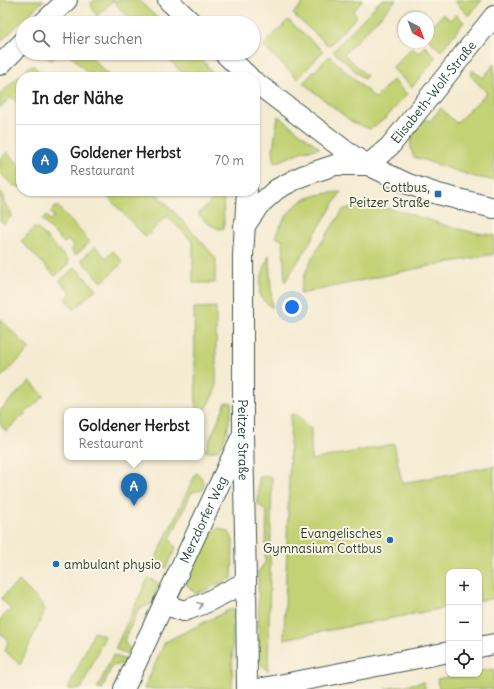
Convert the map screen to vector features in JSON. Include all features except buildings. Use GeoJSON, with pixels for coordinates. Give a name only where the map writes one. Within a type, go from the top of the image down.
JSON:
{"type":"FeatureCollection","features":[{"type":"Feature","properties":{"kind":"street"},"geometry":{"type":"LineString","coordinates":[[50,16],[67,0]]}},
{"type":"Feature","properties":{"kind":"street"},"geometry":{"type":"LineString","coordinates":[[168,0],[185,16]]}},
{"type":"Feature","properties":{"kind":"street","name":"Elisabeth-Wolf-Straße"},"geometry":{"type":"LineString","coordinates":[[368,165],[390,146],[494,16]]}},
{"type":"Feature","properties":{"kind":"street"},"geometry":{"type":"LineString","coordinates":[[0,64],[16,49]]}},
{"type":"Feature","properties":{"kind":"street"},"geometry":{"type":"LineString","coordinates":[[231,60],[244,72]]}},
{"type":"Feature","properties":{"kind":"street"},"geometry":{"type":"LineString","coordinates":[[260,86],[347,152],[368,165],[408,184],[438,194],[494,208]]}},
{"type":"Feature","properties":{"kind":"street"},"geometry":{"type":"LineString","coordinates":[[244,227],[259,205],[277,189],[302,176],[335,165],[368,165]]}},
{"type":"Feature","properties":{"kind":"street","name":"Peitzer Straße"},"geometry":{"type":"LineString","coordinates":[[247,196],[244,227],[242,435],[247,689]]}},
{"type":"Feature","properties":{"kind":"street","name":"Merzdorfer Weg"},"geometry":{"type":"LineString","coordinates":[[124,689],[242,435]]}},
{"type":"Feature","properties":{"kind":"street"},"geometry":{"type":"LineString","coordinates":[[164,604],[184,611],[204,604],[246,582]]}},
{"type":"Feature","properties":{"kind":"street"},"geometry":{"type":"LineString","coordinates":[[482,646],[494,644]]}},
{"type":"Feature","properties":{"kind":"street"},"geometry":{"type":"LineString","coordinates":[[258,689],[446,653]]}},
{"type":"Feature","properties":{"kind":"green space"},"geometry":{"type":"Polygon","coordinates":[[[0,0],[44,0],[27,16],[16,16],[16,27],[0,42],[0,0]]]}},
{"type":"Feature","properties":{"kind":"green space"},"geometry":{"type":"Polygon","coordinates":[[[94,0],[138,0],[155,16],[127,16],[113,1],[97,16],[91,3],[94,0]]]}},
{"type":"Feature","properties":{"kind":"green space"},"geometry":{"type":"Polygon","coordinates":[[[306,0],[363,0],[353,12],[357,16],[329,46],[293,14],[306,0]]]}},
{"type":"Feature","properties":{"kind":"green space"},"geometry":{"type":"Polygon","coordinates":[[[381,0],[396,0],[344,54],[367,76],[364,79],[333,51],[381,0]]]}},
{"type":"Feature","properties":{"kind":"green space"},"geometry":{"type":"Polygon","coordinates":[[[457,0],[482,0],[469,16],[455,2],[457,0]]]}},
{"type":"Feature","properties":{"kind":"green space"},"geometry":{"type":"Polygon","coordinates":[[[443,14],[450,20],[456,14],[464,22],[441,51],[434,45],[434,24],[443,14]]]}},
{"type":"Feature","properties":{"kind":"green space"},"geometry":{"type":"Polygon","coordinates":[[[288,20],[323,51],[298,79],[263,46],[288,20]]]}},
{"type":"Feature","properties":{"kind":"green space"},"geometry":{"type":"Polygon","coordinates":[[[411,48],[418,53],[423,48],[427,48],[436,58],[412,87],[392,68],[411,48]]]}},
{"type":"Feature","properties":{"kind":"green space"},"geometry":{"type":"Polygon","coordinates":[[[329,56],[375,98],[393,80],[407,94],[386,118],[370,129],[352,122],[303,83],[329,56]]]}},
{"type":"Feature","properties":{"kind":"green space"},"geometry":{"type":"Polygon","coordinates":[[[75,60],[94,60],[105,72],[87,72],[75,60]]]}},
{"type":"Feature","properties":{"kind":"green space"},"geometry":{"type":"Polygon","coordinates":[[[170,60],[202,60],[211,72],[181,72],[170,60]]]}},
{"type":"Feature","properties":{"kind":"green space"},"geometry":{"type":"Polygon","coordinates":[[[494,64],[494,180],[475,177],[414,157],[411,141],[424,119],[430,121],[441,108],[456,123],[487,93],[471,76],[472,70],[483,78],[494,64]]]}},
{"type":"Feature","properties":{"kind":"green space"},"geometry":{"type":"Polygon","coordinates":[[[30,66],[34,66],[40,72],[24,72],[30,66]]]}},
{"type":"Feature","properties":{"kind":"green space"},"geometry":{"type":"Polygon","coordinates":[[[16,79],[16,102],[11,97],[0,108],[0,94],[16,79]]]}},
{"type":"Feature","properties":{"kind":"green space"},"geometry":{"type":"Polygon","coordinates":[[[278,116],[320,148],[303,151],[275,163],[273,151],[278,116]]]}},
{"type":"Feature","properties":{"kind":"green space"},"geometry":{"type":"Polygon","coordinates":[[[7,152],[16,162],[16,186],[12,185],[0,173],[0,159],[7,152]]]}},
{"type":"Feature","properties":{"kind":"green space"},"geometry":{"type":"Polygon","coordinates":[[[0,191],[3,194],[4,203],[11,212],[11,217],[4,224],[0,220],[0,191]]]}},
{"type":"Feature","properties":{"kind":"green space"},"geometry":{"type":"Polygon","coordinates":[[[341,192],[285,282],[283,240],[275,237],[287,215],[300,202],[308,198],[328,193],[341,192]]]}},
{"type":"Feature","properties":{"kind":"green space"},"geometry":{"type":"Polygon","coordinates":[[[107,196],[159,196],[216,259],[215,283],[193,283],[193,242],[167,216],[146,237],[107,196]]]}},
{"type":"Feature","properties":{"kind":"green space"},"geometry":{"type":"Polygon","coordinates":[[[207,196],[223,196],[224,228],[219,229],[209,224],[198,214],[212,201],[207,196]]]}},
{"type":"Feature","properties":{"kind":"green space"},"geometry":{"type":"Polygon","coordinates":[[[366,205],[400,211],[470,232],[494,235],[494,254],[414,269],[300,294],[302,283],[311,260],[344,209],[366,205]]]}},
{"type":"Feature","properties":{"kind":"green space"},"geometry":{"type":"Polygon","coordinates":[[[57,206],[90,242],[77,254],[74,254],[71,250],[74,247],[68,240],[64,243],[42,219],[46,216],[50,220],[54,217],[50,212],[57,206]]]}},
{"type":"Feature","properties":{"kind":"green space"},"geometry":{"type":"Polygon","coordinates":[[[34,228],[38,229],[68,260],[68,264],[55,276],[21,241],[34,228]]]}},
{"type":"Feature","properties":{"kind":"green space"},"geometry":{"type":"Polygon","coordinates":[[[95,246],[106,258],[113,251],[123,262],[102,282],[82,261],[82,259],[95,246]]]}},
{"type":"Feature","properties":{"kind":"green space"},"geometry":{"type":"Polygon","coordinates":[[[269,255],[272,308],[260,297],[260,281],[269,255]]]}},
{"type":"Feature","properties":{"kind":"green space"},"geometry":{"type":"Polygon","coordinates":[[[73,268],[76,268],[96,289],[74,309],[65,299],[71,293],[60,281],[73,268]]]}},
{"type":"Feature","properties":{"kind":"green space"},"geometry":{"type":"Polygon","coordinates":[[[216,307],[216,388],[204,413],[204,408],[196,408],[194,308],[216,307]]]}},
{"type":"Feature","properties":{"kind":"green space"},"geometry":{"type":"Polygon","coordinates":[[[0,319],[30,349],[0,378],[0,319]]]}},
{"type":"Feature","properties":{"kind":"green space"},"geometry":{"type":"Polygon","coordinates":[[[30,381],[44,396],[6,431],[0,424],[0,410],[30,381]]]}},
{"type":"Feature","properties":{"kind":"green space"},"geometry":{"type":"Polygon","coordinates":[[[226,402],[232,403],[223,443],[215,451],[205,451],[226,402]]]}},
{"type":"Feature","properties":{"kind":"green space","name":"Evangelisches Gymnasium Cottbus"},"geometry":{"type":"Polygon","coordinates":[[[291,414],[297,415],[311,429],[311,460],[394,444],[402,483],[494,466],[494,598],[482,600],[482,569],[446,569],[446,608],[284,639],[291,414]]]}},
{"type":"Feature","properties":{"kind":"green space"},"geometry":{"type":"Polygon","coordinates":[[[196,473],[203,480],[203,490],[192,492],[170,539],[176,548],[166,568],[154,562],[196,473]]]}},
{"type":"Feature","properties":{"kind":"green space"},"geometry":{"type":"Polygon","coordinates":[[[259,477],[272,477],[268,671],[259,662],[258,572],[265,563],[267,512],[258,504],[259,477]]]}},
{"type":"Feature","properties":{"kind":"green space"},"geometry":{"type":"Polygon","coordinates":[[[219,528],[229,532],[233,540],[232,578],[196,594],[186,584],[208,534],[219,528]]]}},
{"type":"Feature","properties":{"kind":"green space"},"geometry":{"type":"Polygon","coordinates":[[[148,578],[159,583],[150,605],[139,608],[124,641],[130,650],[128,654],[115,649],[148,578]]]}},
{"type":"Feature","properties":{"kind":"green space"},"geometry":{"type":"Polygon","coordinates":[[[19,581],[43,605],[42,608],[45,610],[20,665],[5,651],[8,642],[0,633],[0,620],[11,609],[1,598],[19,581]]]}},
{"type":"Feature","properties":{"kind":"green space"},"geometry":{"type":"Polygon","coordinates":[[[233,608],[232,689],[144,689],[165,642],[233,608]]]}},
{"type":"Feature","properties":{"kind":"green space"},"geometry":{"type":"Polygon","coordinates":[[[94,632],[105,636],[81,689],[68,689],[94,632]]]}},
{"type":"Feature","properties":{"kind":"green space"},"geometry":{"type":"Polygon","coordinates":[[[113,655],[125,660],[123,664],[112,666],[102,689],[97,689],[113,655]]]}},
{"type":"Feature","properties":{"kind":"green space"},"geometry":{"type":"Polygon","coordinates":[[[494,669],[494,689],[439,689],[437,679],[448,677],[482,677],[482,671],[494,669]]]}},
{"type":"Feature","properties":{"kind":"green space"},"geometry":{"type":"Polygon","coordinates":[[[424,682],[425,689],[386,689],[424,682]]]}},
{"type":"Feature","properties":{"kind":"place","name":"Cottbus, Peitzer Straße"},"geometry":{"type":"Point","coordinates":[438,194]}},
{"type":"Feature","properties":{"kind":"place","name":"Goldener Herbst"},"geometry":{"type":"Point","coordinates":[134,506]}},
{"type":"Feature","properties":{"kind":"place","name":"Evangelisches Gymnasium Cottbus"},"geometry":{"type":"Point","coordinates":[390,540]}},
{"type":"Feature","properties":{"kind":"place","name":"ambulant physio"},"geometry":{"type":"Point","coordinates":[56,564]}}]}
